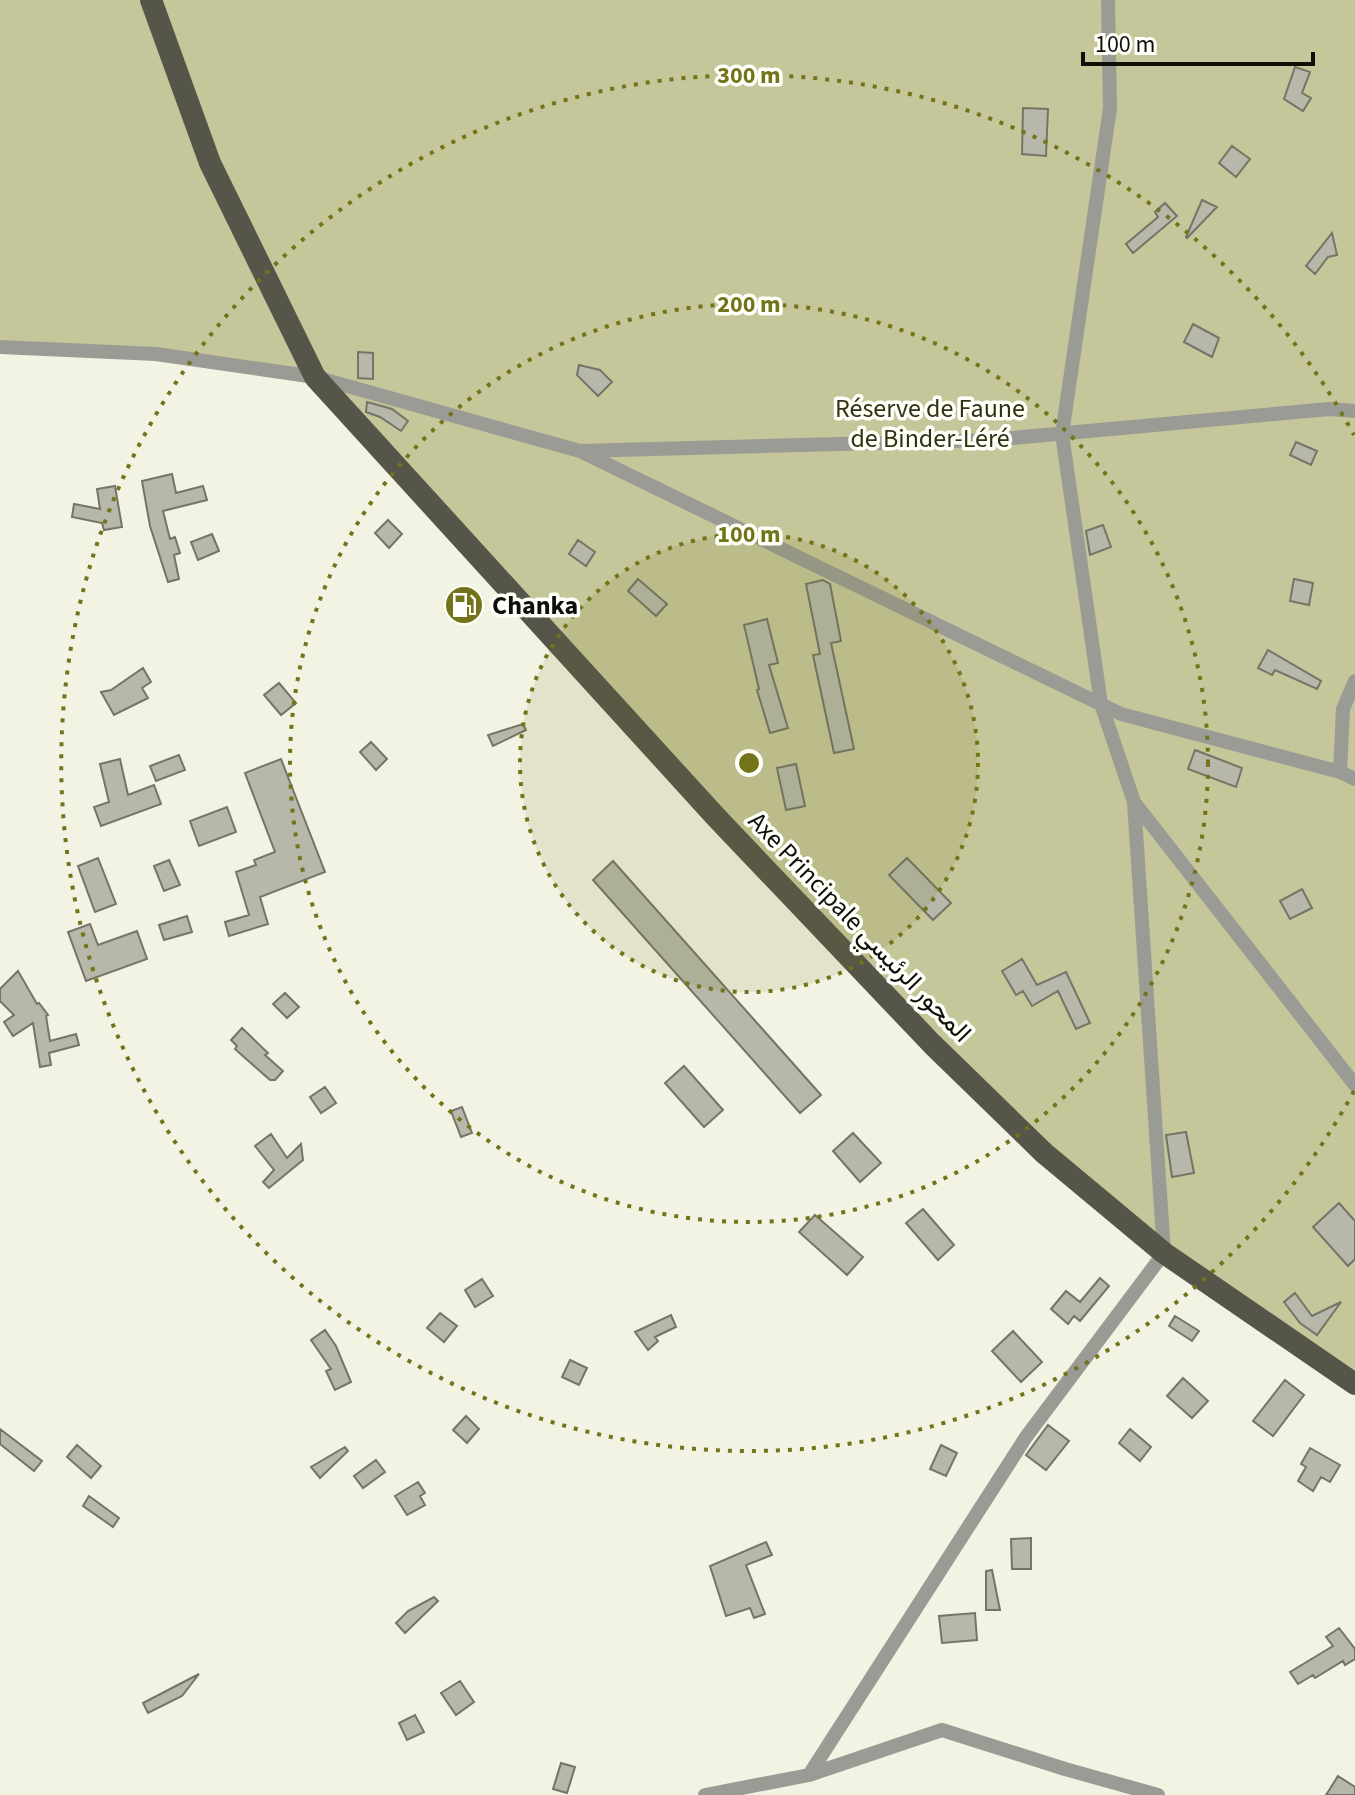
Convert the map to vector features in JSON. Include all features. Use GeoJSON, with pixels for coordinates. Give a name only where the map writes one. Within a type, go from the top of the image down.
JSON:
{"type":"FeatureCollection","features":[{"type":"Feature","properties":{"kind":"main road","name":"Axe Principale المحور الرئيسي"},"geometry":{"type":"LineString","coordinates":[[151,0],[210,163],[315,377],[716,817],[932,1044],[1044,1153],[1164,1253],[1355,1384]]}},
{"type":"Feature","properties":{"kind":"street"},"geometry":{"type":"LineString","coordinates":[[809,1775],[1026,1437],[1164,1253],[1134,802],[1101,704],[1062,434],[1110,108],[1108,0]]}},
{"type":"Feature","properties":{"kind":"street"},"geometry":{"type":"LineString","coordinates":[[0,347],[156,354],[315,377],[580,451],[1121,714],[1340,772],[1355,779]]}},
{"type":"Feature","properties":{"kind":"street"},"geometry":{"type":"LineString","coordinates":[[580,451],[990,440],[1329,409],[1355,411]]}},
{"type":"Feature","properties":{"kind":"street"},"geometry":{"type":"LineString","coordinates":[[1340,772],[1343,709],[1355,681]]}},
{"type":"Feature","properties":{"kind":"street"},"geometry":{"type":"LineString","coordinates":[[1134,802],[1355,1085]]}},
{"type":"Feature","properties":{"kind":"street"},"geometry":{"type":"LineString","coordinates":[[705,1795],[809,1775],[942,1730],[1158,1795]]}},
{"type":"Feature","properties":{"kind":"green space","name":"Réserve de Faune de Binder-Léré"},"geometry":{"type":"Polygon","coordinates":[[[0,0],[1355,0],[1355,1384],[1044,1153],[315,377],[149,353],[0,347],[0,0]]]}},
{"type":"Feature","properties":{"kind":"building"},"geometry":{"type":"Polygon","coordinates":[[[1295,67],[1310,72],[1302,93],[1311,98],[1303,111],[1284,99],[1295,67]]]}},
{"type":"Feature","properties":{"kind":"building"},"geometry":{"type":"Polygon","coordinates":[[[1023,108],[1048,109],[1046,156],[1022,154],[1023,108]]]}},
{"type":"Feature","properties":{"kind":"building"},"geometry":{"type":"Polygon","coordinates":[[[1232,146],[1250,159],[1236,177],[1219,163],[1232,146]]]}},
{"type":"Feature","properties":{"kind":"building"},"geometry":{"type":"Polygon","coordinates":[[[1202,200],[1217,207],[1187,238],[1186,237],[1202,200]]]}},
{"type":"Feature","properties":{"kind":"building"},"geometry":{"type":"Polygon","coordinates":[[[1165,203],[1177,216],[1133,253],[1126,244],[1158,217],[1155,212],[1165,203]]]}},
{"type":"Feature","properties":{"kind":"building"},"geometry":{"type":"Polygon","coordinates":[[[1332,233],[1337,255],[1328,257],[1315,274],[1306,266],[1332,233]]]}},
{"type":"Feature","properties":{"kind":"building"},"geometry":{"type":"Polygon","coordinates":[[[1193,324],[1219,338],[1212,357],[1184,342],[1193,324]]]}},
{"type":"Feature","properties":{"kind":"building"},"geometry":{"type":"Polygon","coordinates":[[[358,352],[373,353],[373,379],[358,378],[358,352]]]}},
{"type":"Feature","properties":{"kind":"building"},"geometry":{"type":"Polygon","coordinates":[[[579,365],[600,370],[612,382],[598,396],[577,375],[579,365]]]}},
{"type":"Feature","properties":{"kind":"building"},"geometry":{"type":"Polygon","coordinates":[[[367,402],[392,409],[408,421],[401,431],[366,412],[367,402]]]}},
{"type":"Feature","properties":{"kind":"building"},"geometry":{"type":"Polygon","coordinates":[[[1296,442],[1317,451],[1311,465],[1290,455],[1296,442]]]}},
{"type":"Feature","properties":{"kind":"building"},"geometry":{"type":"Polygon","coordinates":[[[172,474],[176,493],[203,486],[207,500],[163,511],[170,539],[175,537],[180,553],[174,555],[179,579],[168,582],[150,526],[142,481],[172,474]]]}},
{"type":"Feature","properties":{"kind":"building"},"geometry":{"type":"Polygon","coordinates":[[[115,486],[122,527],[104,530],[102,523],[72,517],[74,504],[100,509],[97,489],[115,486]]]}},
{"type":"Feature","properties":{"kind":"building"},"geometry":{"type":"Polygon","coordinates":[[[388,520],[402,534],[389,548],[375,533],[388,520]]]}},
{"type":"Feature","properties":{"kind":"building"},"geometry":{"type":"Polygon","coordinates":[[[1103,525],[1111,547],[1090,555],[1086,531],[1103,525]]]}},
{"type":"Feature","properties":{"kind":"building"},"geometry":{"type":"Polygon","coordinates":[[[212,534],[219,551],[198,560],[191,542],[212,534]]]}},
{"type":"Feature","properties":{"kind":"building"},"geometry":{"type":"Polygon","coordinates":[[[578,540],[595,552],[586,566],[569,554],[578,540]]]}},
{"type":"Feature","properties":{"kind":"building"},"geometry":{"type":"Polygon","coordinates":[[[638,579],[667,604],[656,616],[628,591],[638,579]]]}},
{"type":"Feature","properties":{"kind":"building"},"geometry":{"type":"Polygon","coordinates":[[[1294,579],[1313,583],[1309,605],[1290,601],[1294,579]]]}},
{"type":"Feature","properties":{"kind":"building"},"geometry":{"type":"Polygon","coordinates":[[[823,580],[830,584],[841,641],[831,643],[854,749],[834,753],[813,655],[820,654],[806,584],[823,580]]]}},
{"type":"Feature","properties":{"kind":"building"},"geometry":{"type":"Polygon","coordinates":[[[767,619],[778,663],[769,665],[788,728],[770,733],[757,690],[744,625],[767,619]]]}},
{"type":"Feature","properties":{"kind":"building"},"geometry":{"type":"Polygon","coordinates":[[[1268,650],[1321,681],[1317,689],[1275,670],[1272,675],[1258,668],[1268,650]]]}},
{"type":"Feature","properties":{"kind":"building"},"geometry":{"type":"Polygon","coordinates":[[[143,668],[151,682],[142,688],[148,698],[114,715],[101,692],[111,690],[143,668]]]}},
{"type":"Feature","properties":{"kind":"building"},"geometry":{"type":"Polygon","coordinates":[[[279,683],[296,703],[281,715],[264,695],[279,683]]]}},
{"type":"Feature","properties":{"kind":"building"},"geometry":{"type":"Polygon","coordinates":[[[523,724],[526,730],[493,746],[488,735],[523,724]]]}},
{"type":"Feature","properties":{"kind":"building"},"geometry":{"type":"Polygon","coordinates":[[[371,742],[387,759],[376,770],[360,752],[371,742]]]}},
{"type":"Feature","properties":{"kind":"building"},"geometry":{"type":"Polygon","coordinates":[[[1195,750],[1242,768],[1236,787],[1188,769],[1195,750]]]}},
{"type":"Feature","properties":{"kind":"building"},"geometry":{"type":"Polygon","coordinates":[[[179,755],[185,770],[156,781],[150,766],[179,755]]]}},
{"type":"Feature","properties":{"kind":"building"},"geometry":{"type":"Polygon","coordinates":[[[120,759],[128,795],[154,785],[161,804],[101,826],[94,807],[109,802],[100,764],[120,759]]]}},
{"type":"Feature","properties":{"kind":"building"},"geometry":{"type":"Polygon","coordinates":[[[281,759],[325,872],[260,897],[268,924],[229,936],[225,922],[249,915],[236,872],[256,865],[254,860],[275,852],[245,773],[281,759]]]}},
{"type":"Feature","properties":{"kind":"building"},"geometry":{"type":"Polygon","coordinates":[[[796,764],[805,806],[786,810],[777,768],[796,764]]]}},
{"type":"Feature","properties":{"kind":"building"},"geometry":{"type":"Polygon","coordinates":[[[227,807],[236,832],[199,846],[190,821],[227,807]]]}},
{"type":"Feature","properties":{"kind":"building"},"geometry":{"type":"Polygon","coordinates":[[[98,858],[116,904],[95,912],[78,866],[98,858]]]}},
{"type":"Feature","properties":{"kind":"building"},"geometry":{"type":"Polygon","coordinates":[[[907,858],[951,903],[933,920],[889,875],[907,858]]]}},
{"type":"Feature","properties":{"kind":"building"},"geometry":{"type":"Polygon","coordinates":[[[169,860],[180,885],[164,891],[154,866],[169,860]]]}},
{"type":"Feature","properties":{"kind":"building"},"geometry":{"type":"Polygon","coordinates":[[[613,861],[821,1095],[800,1113],[593,880],[613,861]]]}},
{"type":"Feature","properties":{"kind":"building"},"geometry":{"type":"Polygon","coordinates":[[[1302,889],[1312,908],[1290,919],[1280,901],[1302,889]]]}},
{"type":"Feature","properties":{"kind":"building"},"geometry":{"type":"Polygon","coordinates":[[[187,916],[192,932],[164,940],[159,925],[187,916]]]}},
{"type":"Feature","properties":{"kind":"building"},"geometry":{"type":"Polygon","coordinates":[[[90,924],[98,945],[137,931],[147,959],[86,981],[68,932],[90,924]]]}},
{"type":"Feature","properties":{"kind":"building"},"geometry":{"type":"Polygon","coordinates":[[[1022,959],[1037,985],[1066,972],[1090,1023],[1076,1029],[1058,991],[1032,1006],[1023,991],[1016,995],[1002,971],[1022,959]]]}},
{"type":"Feature","properties":{"kind":"building"},"geometry":{"type":"Polygon","coordinates":[[[18,971],[37,1004],[48,1015],[50,1041],[76,1034],[79,1045],[49,1053],[51,1065],[40,1067],[33,1023],[13,1036],[4,1022],[14,1015],[0,1001],[0,989],[18,971]]]}},
{"type":"Feature","properties":{"kind":"building"},"geometry":{"type":"Polygon","coordinates":[[[285,993],[299,1007],[287,1018],[273,1004],[285,993]]]}},
{"type":"Feature","properties":{"kind":"building"},"geometry":{"type":"Polygon","coordinates":[[[242,1028],[283,1071],[275,1080],[270,1080],[235,1049],[237,1046],[231,1040],[242,1028]]]}},
{"type":"Feature","properties":{"kind":"building"},"geometry":{"type":"Polygon","coordinates":[[[684,1066],[723,1110],[704,1127],[665,1083],[684,1066]]]}},
{"type":"Feature","properties":{"kind":"building"},"geometry":{"type":"Polygon","coordinates":[[[325,1087],[336,1103],[321,1113],[310,1097],[325,1087]]]}},
{"type":"Feature","properties":{"kind":"building"},"geometry":{"type":"Polygon","coordinates":[[[462,1107],[472,1133],[461,1137],[451,1111],[462,1107]]]}},
{"type":"Feature","properties":{"kind":"building"},"geometry":{"type":"Polygon","coordinates":[[[1186,1132],[1194,1173],[1172,1177],[1166,1135],[1186,1132]]]}},
{"type":"Feature","properties":{"kind":"building"},"geometry":{"type":"Polygon","coordinates":[[[853,1133],[881,1163],[860,1182],[833,1151],[853,1133]]]}},
{"type":"Feature","properties":{"kind":"building"},"geometry":{"type":"Polygon","coordinates":[[[271,1134],[287,1158],[301,1144],[303,1160],[269,1188],[263,1182],[274,1170],[255,1146],[271,1134]]]}},
{"type":"Feature","properties":{"kind":"building"},"geometry":{"type":"Polygon","coordinates":[[[1339,1203],[1355,1221],[1355,1259],[1348,1266],[1313,1227],[1339,1203]]]}},
{"type":"Feature","properties":{"kind":"building"},"geometry":{"type":"Polygon","coordinates":[[[923,1209],[954,1245],[938,1260],[906,1223],[923,1209]]]}},
{"type":"Feature","properties":{"kind":"building"},"geometry":{"type":"Polygon","coordinates":[[[815,1215],[863,1257],[847,1275],[799,1232],[815,1215]]]}},
{"type":"Feature","properties":{"kind":"building"},"geometry":{"type":"Polygon","coordinates":[[[1100,1278],[1109,1286],[1080,1321],[1074,1316],[1068,1324],[1051,1309],[1066,1291],[1080,1302],[1100,1278]]]}},
{"type":"Feature","properties":{"kind":"building"},"geometry":{"type":"Polygon","coordinates":[[[482,1279],[493,1296],[475,1307],[465,1290],[482,1279]]]}},
{"type":"Feature","properties":{"kind":"building"},"geometry":{"type":"Polygon","coordinates":[[[1295,1293],[1312,1316],[1341,1302],[1317,1335],[1300,1323],[1284,1302],[1295,1293]]]}},
{"type":"Feature","properties":{"kind":"building"},"geometry":{"type":"Polygon","coordinates":[[[440,1313],[457,1326],[444,1342],[427,1328],[440,1313]]]}},
{"type":"Feature","properties":{"kind":"building"},"geometry":{"type":"Polygon","coordinates":[[[671,1315],[676,1327],[655,1337],[658,1341],[648,1350],[635,1332],[671,1315]]]}},
{"type":"Feature","properties":{"kind":"building"},"geometry":{"type":"Polygon","coordinates":[[[1175,1316],[1199,1331],[1192,1341],[1169,1326],[1175,1316]]]}},
{"type":"Feature","properties":{"kind":"building"},"geometry":{"type":"Polygon","coordinates":[[[325,1330],[336,1346],[351,1382],[335,1390],[326,1371],[331,1369],[311,1340],[325,1330]]]}},
{"type":"Feature","properties":{"kind":"building"},"geometry":{"type":"Polygon","coordinates":[[[1013,1331],[1042,1362],[1021,1382],[992,1351],[1013,1331]]]}},
{"type":"Feature","properties":{"kind":"building"},"geometry":{"type":"Polygon","coordinates":[[[570,1360],[587,1368],[579,1385],[562,1377],[570,1360]]]}},
{"type":"Feature","properties":{"kind":"building"},"geometry":{"type":"Polygon","coordinates":[[[1183,1378],[1208,1401],[1192,1418],[1167,1396],[1183,1378]]]}},
{"type":"Feature","properties":{"kind":"building"},"geometry":{"type":"Polygon","coordinates":[[[1285,1380],[1304,1395],[1273,1436],[1253,1421],[1285,1380]]]}},
{"type":"Feature","properties":{"kind":"building"},"geometry":{"type":"Polygon","coordinates":[[[466,1416],[479,1429],[467,1443],[453,1430],[466,1416]]]}},
{"type":"Feature","properties":{"kind":"building"},"geometry":{"type":"Polygon","coordinates":[[[1048,1425],[1069,1441],[1046,1470],[1026,1455],[1048,1425]]]}},
{"type":"Feature","properties":{"kind":"building"},"geometry":{"type":"Polygon","coordinates":[[[0,1429],[42,1461],[34,1471],[0,1444],[0,1429]]]}},
{"type":"Feature","properties":{"kind":"building"},"geometry":{"type":"Polygon","coordinates":[[[1130,1429],[1151,1447],[1140,1461],[1119,1443],[1130,1429]]]}},
{"type":"Feature","properties":{"kind":"building"},"geometry":{"type":"Polygon","coordinates":[[[77,1445],[101,1466],[91,1478],[67,1457],[77,1445]]]}},
{"type":"Feature","properties":{"kind":"building"},"geometry":{"type":"Polygon","coordinates":[[[941,1445],[957,1453],[946,1476],[930,1469],[941,1445]]]}},
{"type":"Feature","properties":{"kind":"building"},"geometry":{"type":"Polygon","coordinates":[[[345,1447],[348,1451],[320,1478],[311,1467],[345,1447]]]}},
{"type":"Feature","properties":{"kind":"building"},"geometry":{"type":"Polygon","coordinates":[[[1310,1448],[1340,1465],[1330,1482],[1321,1477],[1313,1491],[1298,1481],[1306,1467],[1301,1464],[1310,1448]]]}},
{"type":"Feature","properties":{"kind":"building"},"geometry":{"type":"Polygon","coordinates":[[[376,1460],[385,1472],[363,1488],[354,1476],[376,1460]]]}},
{"type":"Feature","properties":{"kind":"building"},"geometry":{"type":"Polygon","coordinates":[[[418,1482],[425,1493],[420,1496],[425,1505],[407,1515],[395,1496],[418,1482]]]}},
{"type":"Feature","properties":{"kind":"building"},"geometry":{"type":"Polygon","coordinates":[[[89,1496],[119,1518],[113,1527],[83,1506],[89,1496]]]}},
{"type":"Feature","properties":{"kind":"building"},"geometry":{"type":"Polygon","coordinates":[[[1031,1538],[1031,1569],[1012,1569],[1011,1539],[1031,1538]]]}},
{"type":"Feature","properties":{"kind":"building"},"geometry":{"type":"Polygon","coordinates":[[[766,1542],[772,1555],[746,1565],[765,1614],[754,1618],[750,1608],[726,1616],[710,1566],[766,1542]]]}},
{"type":"Feature","properties":{"kind":"building"},"geometry":{"type":"Polygon","coordinates":[[[992,1570],[1000,1610],[986,1610],[986,1571],[992,1570]]]}},
{"type":"Feature","properties":{"kind":"building"},"geometry":{"type":"Polygon","coordinates":[[[434,1597],[438,1601],[405,1633],[396,1623],[408,1611],[434,1597]]]}},
{"type":"Feature","properties":{"kind":"building"},"geometry":{"type":"Polygon","coordinates":[[[975,1613],[977,1640],[942,1643],[939,1616],[975,1613]]]}},
{"type":"Feature","properties":{"kind":"building"},"geometry":{"type":"Polygon","coordinates":[[[1339,1628],[1355,1649],[1355,1659],[1345,1665],[1343,1661],[1298,1684],[1290,1672],[1333,1646],[1326,1637],[1339,1628]]]}},
{"type":"Feature","properties":{"kind":"building"},"geometry":{"type":"Polygon","coordinates":[[[199,1674],[182,1696],[148,1713],[143,1703],[199,1674]]]}},
{"type":"Feature","properties":{"kind":"building"},"geometry":{"type":"Polygon","coordinates":[[[460,1681],[474,1702],[456,1715],[441,1693],[460,1681]]]}},
{"type":"Feature","properties":{"kind":"building"},"geometry":{"type":"Polygon","coordinates":[[[415,1715],[424,1732],[407,1740],[399,1723],[415,1715]]]}},
{"type":"Feature","properties":{"kind":"building"},"geometry":{"type":"Polygon","coordinates":[[[561,1763],[575,1767],[567,1793],[553,1789],[561,1763]]]}},
{"type":"Feature","properties":{"kind":"building"},"geometry":{"type":"Polygon","coordinates":[[[1338,1776],[1355,1787],[1355,1795],[1326,1795],[1338,1776]]]}},
{"type":"Feature","properties":{"kind":"place","name":"Chanka"},"geometry":{"type":"Point","coordinates":[464,605]}}]}
